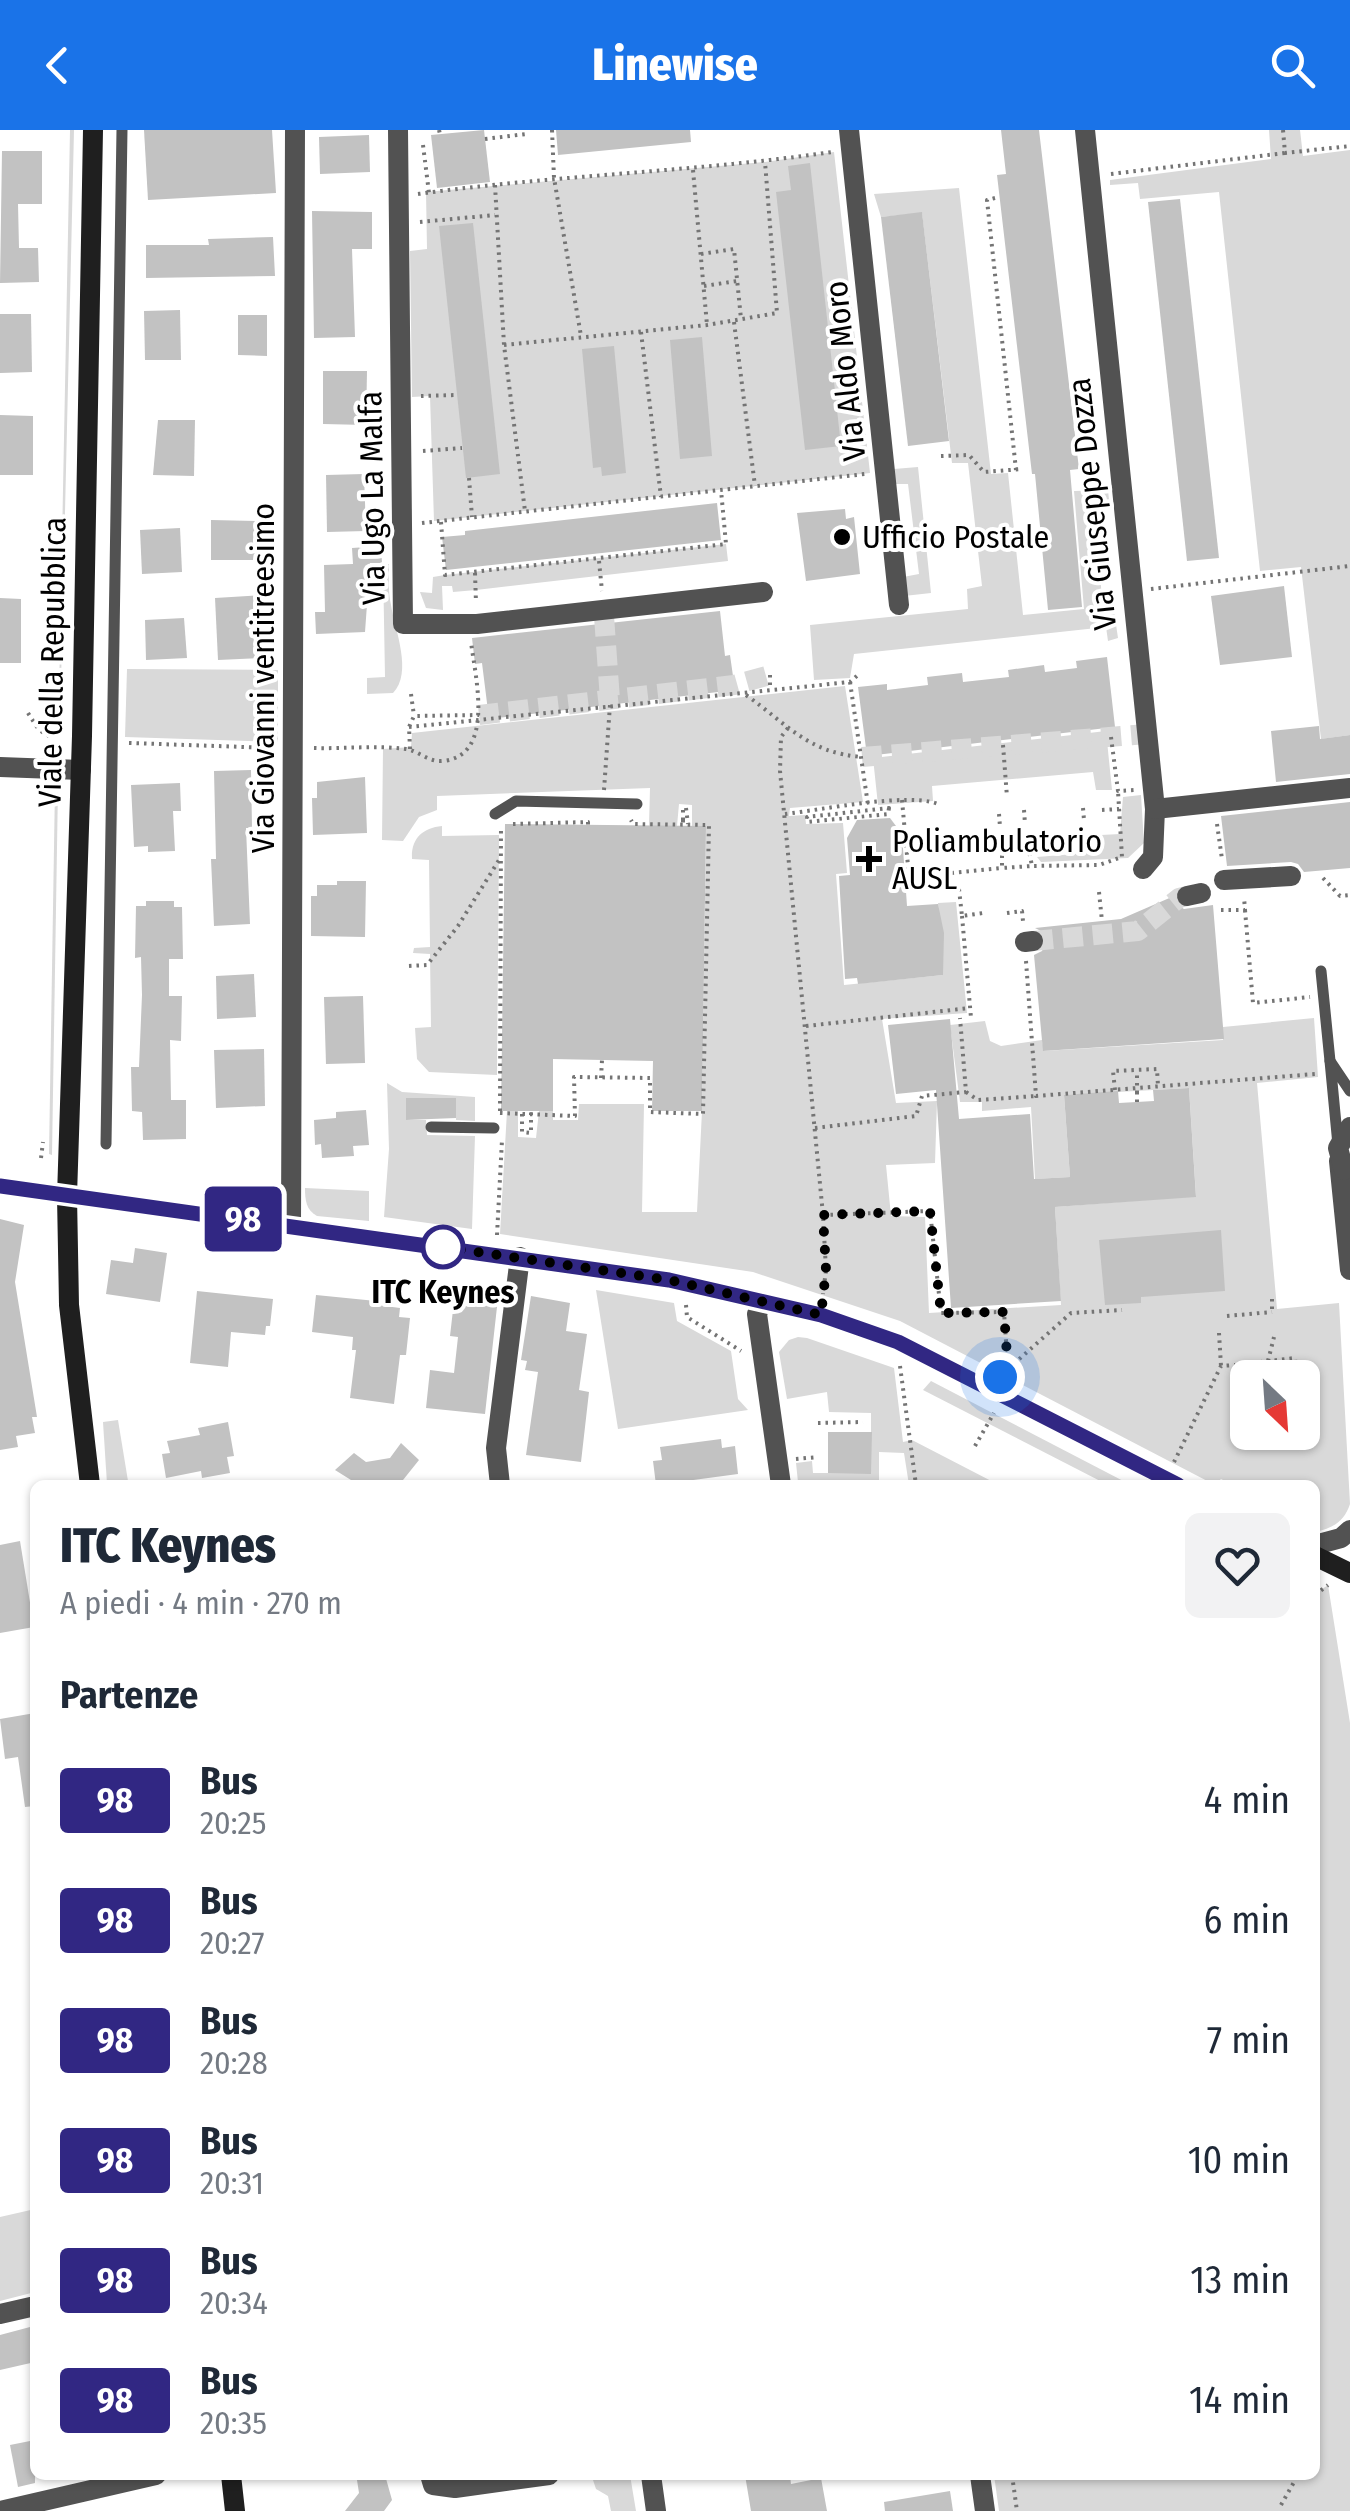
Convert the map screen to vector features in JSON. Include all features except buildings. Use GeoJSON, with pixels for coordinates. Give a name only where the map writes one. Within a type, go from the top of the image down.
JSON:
{"type":"FeatureCollection","features":[{"type":"Feature","properties":{"kind":"street","name":"Viale della Repubblica"},"geometry":{"type":"LineString","coordinates":[[89,1480],[69,1305],[67,1196],[81,770],[93,130]]}},
{"type":"Feature","properties":{"kind":"street","name":"Via Giovanni ventitreesimo"},"geometry":{"type":"LineString","coordinates":[[291,1225],[295,130]]}},
{"type":"Feature","properties":{"kind":"street","name":"Via Giuseppe Dozza"},"geometry":{"type":"LineString","coordinates":[[1085,130],[1155,809],[1153,857],[1143,869]]}},
{"type":"Feature","properties":{"kind":"street","name":"Via Ugo La Malfa"},"geometry":{"type":"LineString","coordinates":[[404,138],[398,196],[403,624],[477,624],[763,592]]}},
{"type":"Feature","properties":{"kind":"street","name":"Via Aldo Moro"},"geometry":{"type":"LineString","coordinates":[[850,140],[899,605]]}},
{"type":"Feature","properties":{"kind":"street"},"geometry":{"type":"LineString","coordinates":[[0,767],[81,770]]}},
{"type":"Feature","properties":{"kind":"street"},"geometry":{"type":"LineString","coordinates":[[1155,809],[1350,788]]}},
{"type":"Feature","properties":{"kind":"street"},"geometry":{"type":"LineString","coordinates":[[1234,884],[1291,876]]}},
{"type":"Feature","properties":{"kind":"street"},"geometry":{"type":"LineString","coordinates":[[1350,1127],[1342,1162],[1350,1270]]}},
{"type":"Feature","properties":{"kind":"street"},"geometry":{"type":"LineString","coordinates":[[0,1186],[520,1257],[669,1280],[762,1300],[821,1315],[898,1342],[1175,1476]]}},
{"type":"Feature","properties":{"kind":"street"},"geometry":{"type":"LineString","coordinates":[[499,1480],[496,1448],[520,1257]]}},
{"type":"Feature","properties":{"kind":"street"},"geometry":{"type":"LineString","coordinates":[[762,1300],[757,1314],[780,1480]]}},
{"type":"Feature","properties":{"kind":"street"},"geometry":{"type":"LineString","coordinates":[[1320,1544],[1342,1538],[1350,1530]]}},
{"type":"Feature","properties":{"kind":"street"},"geometry":{"type":"LineString","coordinates":[[1320,1558],[1350,1573]]}},
{"type":"Feature","properties":{"kind":"street"},"geometry":{"type":"LineString","coordinates":[[0,2314],[30,2307]]}},
{"type":"Feature","properties":{"kind":"street"},"geometry":{"type":"LineString","coordinates":[[0,2511],[134,2480]]}},
{"type":"Feature","properties":{"kind":"street"},"geometry":{"type":"LineString","coordinates":[[231,2480],[236,2508]]}},
{"type":"Feature","properties":{"kind":"street"},"geometry":{"type":"LineString","coordinates":[[432,2480],[434,2484],[455,2488],[513,2480]]}},
{"type":"Feature","properties":{"kind":"street"},"geometry":{"type":"LineString","coordinates":[[652,2480],[656,2511]]}},
{"type":"Feature","properties":{"kind":"street"},"geometry":{"type":"LineString","coordinates":[[981,2480],[986,2511]]}},
{"type":"Feature","properties":{"kind":"lane","name":"Viale della Repubblica"},"geometry":{"type":"LineString","coordinates":[[106,1144],[122,130]]}},
{"type":"Feature","properties":{"kind":"lane"},"geometry":{"type":"LineString","coordinates":[[495,814],[516,800],[637,804]]}},
{"type":"Feature","properties":{"kind":"lane"},"geometry":{"type":"LineString","coordinates":[[1321,971],[1342,1162]]}},
{"type":"Feature","properties":{"kind":"lane"},"geometry":{"type":"LineString","coordinates":[[1330,1061],[1350,1091]]}},
{"type":"Feature","properties":{"kind":"lane"},"geometry":{"type":"LineString","coordinates":[[432,1127],[498,1132]]}},
{"type":"Feature","properties":{"kind":"path"},"geometry":{"type":"LineString","coordinates":[[552,130],[554,178],[580,336]]}},
{"type":"Feature","properties":{"kind":"path"},"geometry":{"type":"LineString","coordinates":[[1283,130],[1285,153]]}},
{"type":"Feature","properties":{"kind":"path"},"geometry":{"type":"LineString","coordinates":[[485,139],[526,134]]}},
{"type":"Feature","properties":{"kind":"path"},"geometry":{"type":"LineString","coordinates":[[404,138],[432,144]]}},
{"type":"Feature","properties":{"kind":"path"},"geometry":{"type":"LineString","coordinates":[[398,196],[554,178],[765,162],[850,140]]}},
{"type":"Feature","properties":{"kind":"path"},"geometry":{"type":"LineString","coordinates":[[423,145],[429,193]]}},
{"type":"Feature","properties":{"kind":"path"},"geometry":{"type":"LineString","coordinates":[[1103,175],[1350,146]]}},
{"type":"Feature","properties":{"kind":"path"},"geometry":{"type":"LineString","coordinates":[[504,345],[707,325],[777,313],[765,162]]}},
{"type":"Feature","properties":{"kind":"path"},"geometry":{"type":"LineString","coordinates":[[693,168],[707,325]]}},
{"type":"Feature","properties":{"kind":"path"},"geometry":{"type":"LineString","coordinates":[[495,185],[504,345],[524,511]]}},
{"type":"Feature","properties":{"kind":"path"},"geometry":{"type":"LineString","coordinates":[[941,456],[969,455],[984,472],[1019,469],[987,200],[995,198]]}},
{"type":"Feature","properties":{"kind":"path"},"geometry":{"type":"LineString","coordinates":[[410,222],[496,215]]}},
{"type":"Feature","properties":{"kind":"path"},"geometry":{"type":"LineString","coordinates":[[700,254],[734,250],[741,319]]}},
{"type":"Feature","properties":{"kind":"path"},"geometry":{"type":"LineString","coordinates":[[704,286],[737,281]]}},
{"type":"Feature","properties":{"kind":"path"},"geometry":{"type":"LineString","coordinates":[[734,320],[755,486]]}},
{"type":"Feature","properties":{"kind":"path"},"geometry":{"type":"LineString","coordinates":[[641,331],[661,496]]}},
{"type":"Feature","properties":{"kind":"path"},"geometry":{"type":"LineString","coordinates":[[412,397],[457,396]]}},
{"type":"Feature","properties":{"kind":"path"},"geometry":{"type":"LineString","coordinates":[[413,452],[462,448]]}},
{"type":"Feature","properties":{"kind":"path"},"geometry":{"type":"LineString","coordinates":[[402,525],[886,472]]}},
{"type":"Feature","properties":{"kind":"path"},"geometry":{"type":"LineString","coordinates":[[469,478],[472,517]]}},
{"type":"Feature","properties":{"kind":"path"},"geometry":{"type":"LineString","coordinates":[[440,520],[445,575],[475,574],[726,544],[721,490]]}},
{"type":"Feature","properties":{"kind":"path"},"geometry":{"type":"LineString","coordinates":[[598,560],[602,596]]}},
{"type":"Feature","properties":{"kind":"path"},"geometry":{"type":"LineString","coordinates":[[1145,590],[1350,566]]}},
{"type":"Feature","properties":{"kind":"path"},"geometry":{"type":"LineString","coordinates":[[475,574],[476,608]]}},
{"type":"Feature","properties":{"kind":"path"},"geometry":{"type":"LineString","coordinates":[[302,748],[410,749],[445,762],[464,754],[474,738],[479,718],[470,632]]}},
{"type":"Feature","properties":{"kind":"path"},"geometry":{"type":"LineString","coordinates":[[409,727],[850,682],[859,674]]}},
{"type":"Feature","properties":{"kind":"path"},"geometry":{"type":"LineString","coordinates":[[770,676],[770,689]]}},
{"type":"Feature","properties":{"kind":"path"},"geometry":{"type":"LineString","coordinates":[[850,682],[870,812]]}},
{"type":"Feature","properties":{"kind":"path"},"geometry":{"type":"LineString","coordinates":[[743,693],[788,728],[833,755],[862,757]]}},
{"type":"Feature","properties":{"kind":"path"},"geometry":{"type":"LineString","coordinates":[[410,749],[409,727],[414,716],[411,694]]}},
{"type":"Feature","properties":{"kind":"path"},"geometry":{"type":"LineString","coordinates":[[604,802],[609,706]]}},
{"type":"Feature","properties":{"kind":"path"},"geometry":{"type":"LineString","coordinates":[[28,713],[49,736]]}},
{"type":"Feature","properties":{"kind":"path"},"geometry":{"type":"LineString","coordinates":[[414,716],[479,718]]}},
{"type":"Feature","properties":{"kind":"path"},"geometry":{"type":"LineString","coordinates":[[788,728],[780,737],[823,1215],[826,1270],[821,1315]]}},
{"type":"Feature","properties":{"kind":"path"},"geometry":{"type":"LineString","coordinates":[[111,736],[127,742],[280,748]]}},
{"type":"Feature","properties":{"kind":"path"},"geometry":{"type":"LineString","coordinates":[[902,800],[909,876],[1099,865],[1122,857],[1111,736]]}},
{"type":"Feature","properties":{"kind":"path"},"geometry":{"type":"LineString","coordinates":[[1003,745],[1007,797]]}},
{"type":"Feature","properties":{"kind":"path"},"geometry":{"type":"LineString","coordinates":[[1118,791],[1140,790]]}},
{"type":"Feature","properties":{"kind":"path"},"geometry":{"type":"LineString","coordinates":[[870,812],[806,817],[808,822],[870,812],[902,800],[925,799],[938,804]]}},
{"type":"Feature","properties":{"kind":"path"},"geometry":{"type":"LineString","coordinates":[[1083,808],[1084,820]]}},
{"type":"Feature","properties":{"kind":"path"},"geometry":{"type":"LineString","coordinates":[[1102,810],[1119,809]]}},
{"type":"Feature","properties":{"kind":"path"},"geometry":{"type":"LineString","coordinates":[[1024,810],[1025,824]]}},
{"type":"Feature","properties":{"kind":"path"},"geometry":{"type":"LineString","coordinates":[[785,814],[870,812]]}},
{"type":"Feature","properties":{"kind":"path"},"geometry":{"type":"LineString","coordinates":[[999,814],[1000,827]]}},
{"type":"Feature","properties":{"kind":"path"},"geometry":{"type":"LineString","coordinates":[[1216,816],[1245,910],[1253,1003],[1312,997]]}},
{"type":"Feature","properties":{"kind":"path"},"geometry":{"type":"LineString","coordinates":[[588,825],[528,821],[501,824],[501,1115],[531,1112],[575,1116],[574,1077],[650,1078],[650,1112],[703,1114],[708,825],[633,824],[630,818]]}},
{"type":"Feature","properties":{"kind":"path"},"geometry":{"type":"LineString","coordinates":[[1028,846],[1032,866]]}},
{"type":"Feature","properties":{"kind":"path"},"geometry":{"type":"LineString","coordinates":[[1002,848],[1002,868]]}},
{"type":"Feature","properties":{"kind":"path"},"geometry":{"type":"LineString","coordinates":[[409,966],[427,964],[458,926],[501,856]]}},
{"type":"Feature","properties":{"kind":"path"},"geometry":{"type":"LineString","coordinates":[[1324,878],[1340,896],[1350,895]]}},
{"type":"Feature","properties":{"kind":"path"},"geometry":{"type":"LineString","coordinates":[[959,888],[971,1018]]}},
{"type":"Feature","properties":{"kind":"path"},"geometry":{"type":"LineString","coordinates":[[1099,892],[1102,921]]}},
{"type":"Feature","properties":{"kind":"path"},"geometry":{"type":"LineString","coordinates":[[1221,910],[1245,910]]}},
{"type":"Feature","properties":{"kind":"path"},"geometry":{"type":"LineString","coordinates":[[962,916],[983,913]]}},
{"type":"Feature","properties":{"kind":"path"},"geometry":{"type":"LineString","coordinates":[[1029,941],[1036,1096]]}},
{"type":"Feature","properties":{"kind":"path"},"geometry":{"type":"LineString","coordinates":[[806,1026],[970,1008]]}},
{"type":"Feature","properties":{"kind":"path"},"geometry":{"type":"LineString","coordinates":[[960,1018],[966,1092]]}},
{"type":"Feature","properties":{"kind":"path"},"geometry":{"type":"LineString","coordinates":[[601,1078],[602,1060]]}},
{"type":"Feature","properties":{"kind":"path"},"geometry":{"type":"LineString","coordinates":[[1115,1090],[1113,1072],[1157,1068],[1158,1086]]}},
{"type":"Feature","properties":{"kind":"path"},"geometry":{"type":"LineString","coordinates":[[1136,1102],[1137,1071]]}},
{"type":"Feature","properties":{"kind":"path"},"geometry":{"type":"LineString","coordinates":[[816,1128],[916,1116],[922,1096],[966,1092],[978,1100],[1318,1073]]}},
{"type":"Feature","properties":{"kind":"path"},"geometry":{"type":"LineString","coordinates":[[522,1114],[522,1132],[531,1134],[531,1112]]}},
{"type":"Feature","properties":{"kind":"path"},"geometry":{"type":"LineString","coordinates":[[496,1240],[498,1132]]}},
{"type":"Feature","properties":{"kind":"path"},"geometry":{"type":"LineString","coordinates":[[41,1158],[43,1142]]}},
{"type":"Feature","properties":{"kind":"path"},"geometry":{"type":"LineString","coordinates":[[823,1215],[930,1211],[941,1313],[1004,1312],[1008,1370]]}},
{"type":"Feature","properties":{"kind":"path"},"geometry":{"type":"LineString","coordinates":[[1228,1316],[1272,1313],[1272,1299]]}},
{"type":"Feature","properties":{"kind":"path"},"geometry":{"type":"LineString","coordinates":[[686,1300],[686,1317],[744,1352]]}},
{"type":"Feature","properties":{"kind":"path"},"geometry":{"type":"LineString","coordinates":[[1000,1377],[1072,1313],[1122,1310]]}},
{"type":"Feature","properties":{"kind":"path"},"geometry":{"type":"LineString","coordinates":[[1175,1476],[1221,1366],[1220,1333]]}},
{"type":"Feature","properties":{"kind":"path"},"geometry":{"type":"LineString","coordinates":[[1268,1360],[1274,1337]]}},
{"type":"Feature","properties":{"kind":"path"},"geometry":{"type":"LineString","coordinates":[[900,1362],[915,1480]]}},
{"type":"Feature","properties":{"kind":"path"},"geometry":{"type":"LineString","coordinates":[[1221,1366],[1230,1365]]}},
{"type":"Feature","properties":{"kind":"path"},"geometry":{"type":"LineString","coordinates":[[975,1446],[997,1409]]}},
{"type":"Feature","properties":{"kind":"path"},"geometry":{"type":"LineString","coordinates":[[818,1423],[864,1422]]}},
{"type":"Feature","properties":{"kind":"path"},"geometry":{"type":"LineString","coordinates":[[791,1459],[818,1457]]}},
{"type":"Feature","properties":{"kind":"path"},"geometry":{"type":"LineString","coordinates":[[1320,1592],[1328,1585]]}},
{"type":"Feature","properties":{"kind":"path"},"geometry":{"type":"LineString","coordinates":[[1013,2480],[1017,2511]]}},
{"type":"Feature","properties":{"kind":"path"},"geometry":{"type":"LineString","coordinates":[[1281,2505],[1295,2480]]}},
{"type":"Feature","properties":{"kind":"shaded area"},"geometry":{"type":"Polygon","coordinates":[[[70,130],[74,130],[60,725],[57,727],[41,720],[59,695],[70,130]]]}},
{"type":"Feature","properties":{"kind":"shaded area"},"geometry":{"type":"Polygon","coordinates":[[[1269,130],[1300,130],[1303,156],[1350,150],[1350,735],[1321,739],[1301,567],[1260,571],[1219,192],[1140,199],[1138,183],[1110,185],[1110,180],[1271,159],[1269,130]]]}},
{"type":"Feature","properties":{"kind":"shaded area"},"geometry":{"type":"Polygon","coordinates":[[[834,152],[870,473],[434,521],[430,396],[412,397],[410,251],[427,249],[426,192],[765,162],[834,152]]]}},
{"type":"Feature","properties":{"kind":"shaded area"},"geometry":{"type":"Polygon","coordinates":[[[959,188],[991,474],[1008,473],[1023,615],[1084,609],[1074,491],[1108,490],[1109,500],[1094,502],[1103,611],[1114,611],[1118,638],[1108,641],[1106,627],[854,654],[850,678],[814,680],[810,625],[968,609],[967,589],[982,586],[968,463],[952,463],[922,213],[881,217],[874,194],[959,188]]]}},
{"type":"Feature","properties":{"kind":"shaded area"},"geometry":{"type":"Polygon","coordinates":[[[918,467],[931,593],[904,596],[903,577],[919,574],[908,484],[894,484],[894,469],[918,467]]]}},
{"type":"Feature","properties":{"kind":"shaded area"},"geometry":{"type":"Polygon","coordinates":[[[726,544],[728,561],[476,590],[453,592],[452,586],[442,586],[443,610],[426,608],[420,592],[432,593],[433,577],[445,575],[726,544]]]}},
{"type":"Feature","properties":{"kind":"shaded area"},"geometry":{"type":"Polygon","coordinates":[[[383,564],[389,564],[389,595],[402,674],[393,693],[367,694],[367,678],[385,677],[383,564]]]}},
{"type":"Feature","properties":{"kind":"shaded area"},"geometry":{"type":"Polygon","coordinates":[[[127,669],[278,670],[278,742],[125,737],[127,669]]]}},
{"type":"Feature","properties":{"kind":"shaded area"},"geometry":{"type":"Polygon","coordinates":[[[845,686],[863,802],[790,808],[789,816],[805,815],[806,824],[843,823],[847,873],[836,874],[844,985],[943,975],[938,903],[956,902],[967,1013],[882,1019],[896,1103],[937,1101],[935,1163],[886,1165],[891,1216],[925,1217],[929,1313],[1061,1305],[1055,1207],[1196,1196],[1189,1088],[1064,1095],[1070,1177],[1035,1179],[1031,1107],[982,1111],[982,1102],[960,1102],[950,1025],[985,1021],[990,1041],[1001,1046],[1042,1040],[1044,1051],[1223,1040],[1223,1027],[1314,1018],[1318,1077],[1257,1083],[1277,1309],[1339,1303],[1350,1504],[1341,1520],[1320,1530],[1320,1480],[1205,1480],[900,1321],[753,1272],[500,1234],[507,1111],[518,1111],[518,1137],[536,1138],[539,1111],[553,1111],[553,1120],[578,1120],[579,1104],[644,1104],[642,1212],[697,1212],[706,827],[692,826],[692,805],[679,804],[677,826],[649,826],[650,788],[437,796],[437,810],[419,817],[403,841],[382,840],[383,749],[411,747],[412,733],[845,686]]]}},
{"type":"Feature","properties":{"kind":"shaded area"},"geometry":{"type":"Polygon","coordinates":[[[1106,731],[1112,790],[1096,790],[1093,772],[932,786],[933,801],[878,805],[873,758],[1106,731]]]}},
{"type":"Feature","properties":{"kind":"shaded area"},"geometry":{"type":"Polygon","coordinates":[[[58,786],[52,1155],[49,1154],[58,786]]]}},
{"type":"Feature","properties":{"kind":"shaded area"},"geometry":{"type":"Polygon","coordinates":[[[1141,795],[1144,843],[1128,858],[1041,862],[1037,857],[1099,852],[1101,835],[1120,834],[1123,797],[1141,795]]]}},
{"type":"Feature","properties":{"kind":"shaded area"},"geometry":{"type":"Polygon","coordinates":[[[442,826],[442,836],[499,835],[497,1075],[429,1072],[417,1059],[415,1028],[431,1027],[430,954],[413,953],[414,948],[430,947],[429,860],[412,859],[412,852],[419,836],[442,826]]]}},
{"type":"Feature","properties":{"kind":"shaded area"},"geometry":{"type":"Polygon","coordinates":[[[387,1083],[402,1092],[475,1097],[475,1121],[456,1120],[456,1098],[406,1099],[406,1120],[426,1120],[427,1135],[475,1136],[472,1229],[384,1217],[389,1149],[387,1083]]]}},
{"type":"Feature","properties":{"kind":"shaded area"},"geometry":{"type":"Polygon","coordinates":[[[305,1188],[369,1191],[369,1221],[317,1216],[307,1204],[305,1188]]]}},
{"type":"Feature","properties":{"kind":"shaded area"},"geometry":{"type":"Polygon","coordinates":[[[596,1290],[674,1303],[677,1321],[731,1351],[738,1399],[748,1410],[618,1429],[596,1290]]]}},
{"type":"Feature","properties":{"kind":"shaded area"},"geometry":{"type":"Polygon","coordinates":[[[807,1338],[894,1368],[903,1442],[912,1440],[989,1480],[908,1480],[904,1453],[879,1452],[879,1480],[798,1480],[796,1463],[812,1461],[813,1473],[871,1473],[871,1413],[829,1412],[827,1392],[787,1399],[779,1352],[789,1340],[807,1338]]]}},
{"type":"Feature","properties":{"kind":"shaded area"},"geometry":{"type":"Polygon","coordinates":[[[931,1381],[1121,1480],[1098,1480],[923,1390],[931,1381]]]}},
{"type":"Feature","properties":{"kind":"shaded area"},"geometry":{"type":"Polygon","coordinates":[[[118,1420],[128,1480],[107,1480],[103,1422],[118,1420]]]}},
{"type":"Feature","properties":{"kind":"shaded area"},"geometry":{"type":"Polygon","coordinates":[[[1328,1585],[1350,1723],[1350,2511],[999,2511],[995,2480],[1320,2480],[1320,1591],[1328,1585]]]}},
{"type":"Feature","properties":{"kind":"shaded area"},"geometry":{"type":"Polygon","coordinates":[[[30,2210],[30,2293],[0,2301],[0,2217],[30,2210]]]}},
{"type":"Feature","properties":{"kind":"shaded area"},"geometry":{"type":"Polygon","coordinates":[[[593,2480],[631,2480],[636,2511],[611,2511],[608,2496],[596,2489],[593,2480]]]}},
{"type":"Feature","properties":{"kind":"tunnel"},"geometry":{"type":"LineString","coordinates":[[604,616],[610,700]]}},
{"type":"Feature","properties":{"kind":"tunnel"},"geometry":{"type":"LineString","coordinates":[[479,715],[734,685],[770,675]]}},
{"type":"Feature","properties":{"kind":"tunnel"},"geometry":{"type":"LineString","coordinates":[[862,757],[1146,734]]}},
{"type":"Feature","properties":{"kind":"tunnel"},"geometry":{"type":"LineString","coordinates":[[1033,941],[1138,931],[1179,898],[1187,896]]}},
{"type":"Feature","properties":{"kind":"bus line","name":"98"},"geometry":{"type":"LineString","coordinates":[[0,1186],[669,1280],[821,1315],[898,1342],[1168,1480]]}},
{"type":"Feature","properties":{"kind":"place","name":"Ufficio Postale"},"geometry":{"type":"Point","coordinates":[842,537]}},
{"type":"Feature","properties":{"kind":"place","name":"Poliambulatorio AUSL"},"geometry":{"type":"Point","coordinates":[869,859]}},
{"type":"Feature","properties":{"kind":"place","name":"ITC Keynes"},"geometry":{"type":"Point","coordinates":[443,1247]}},
{"type":"Feature","properties":{"kind":"route"},"geometry":{"type":"LineString","coordinates":[[443,1247],[669,1280],[821,1315],[826,1270],[823,1215],[930,1211],[941,1313],[1004,1312],[1008,1370],[1000,1377]]}}]}
